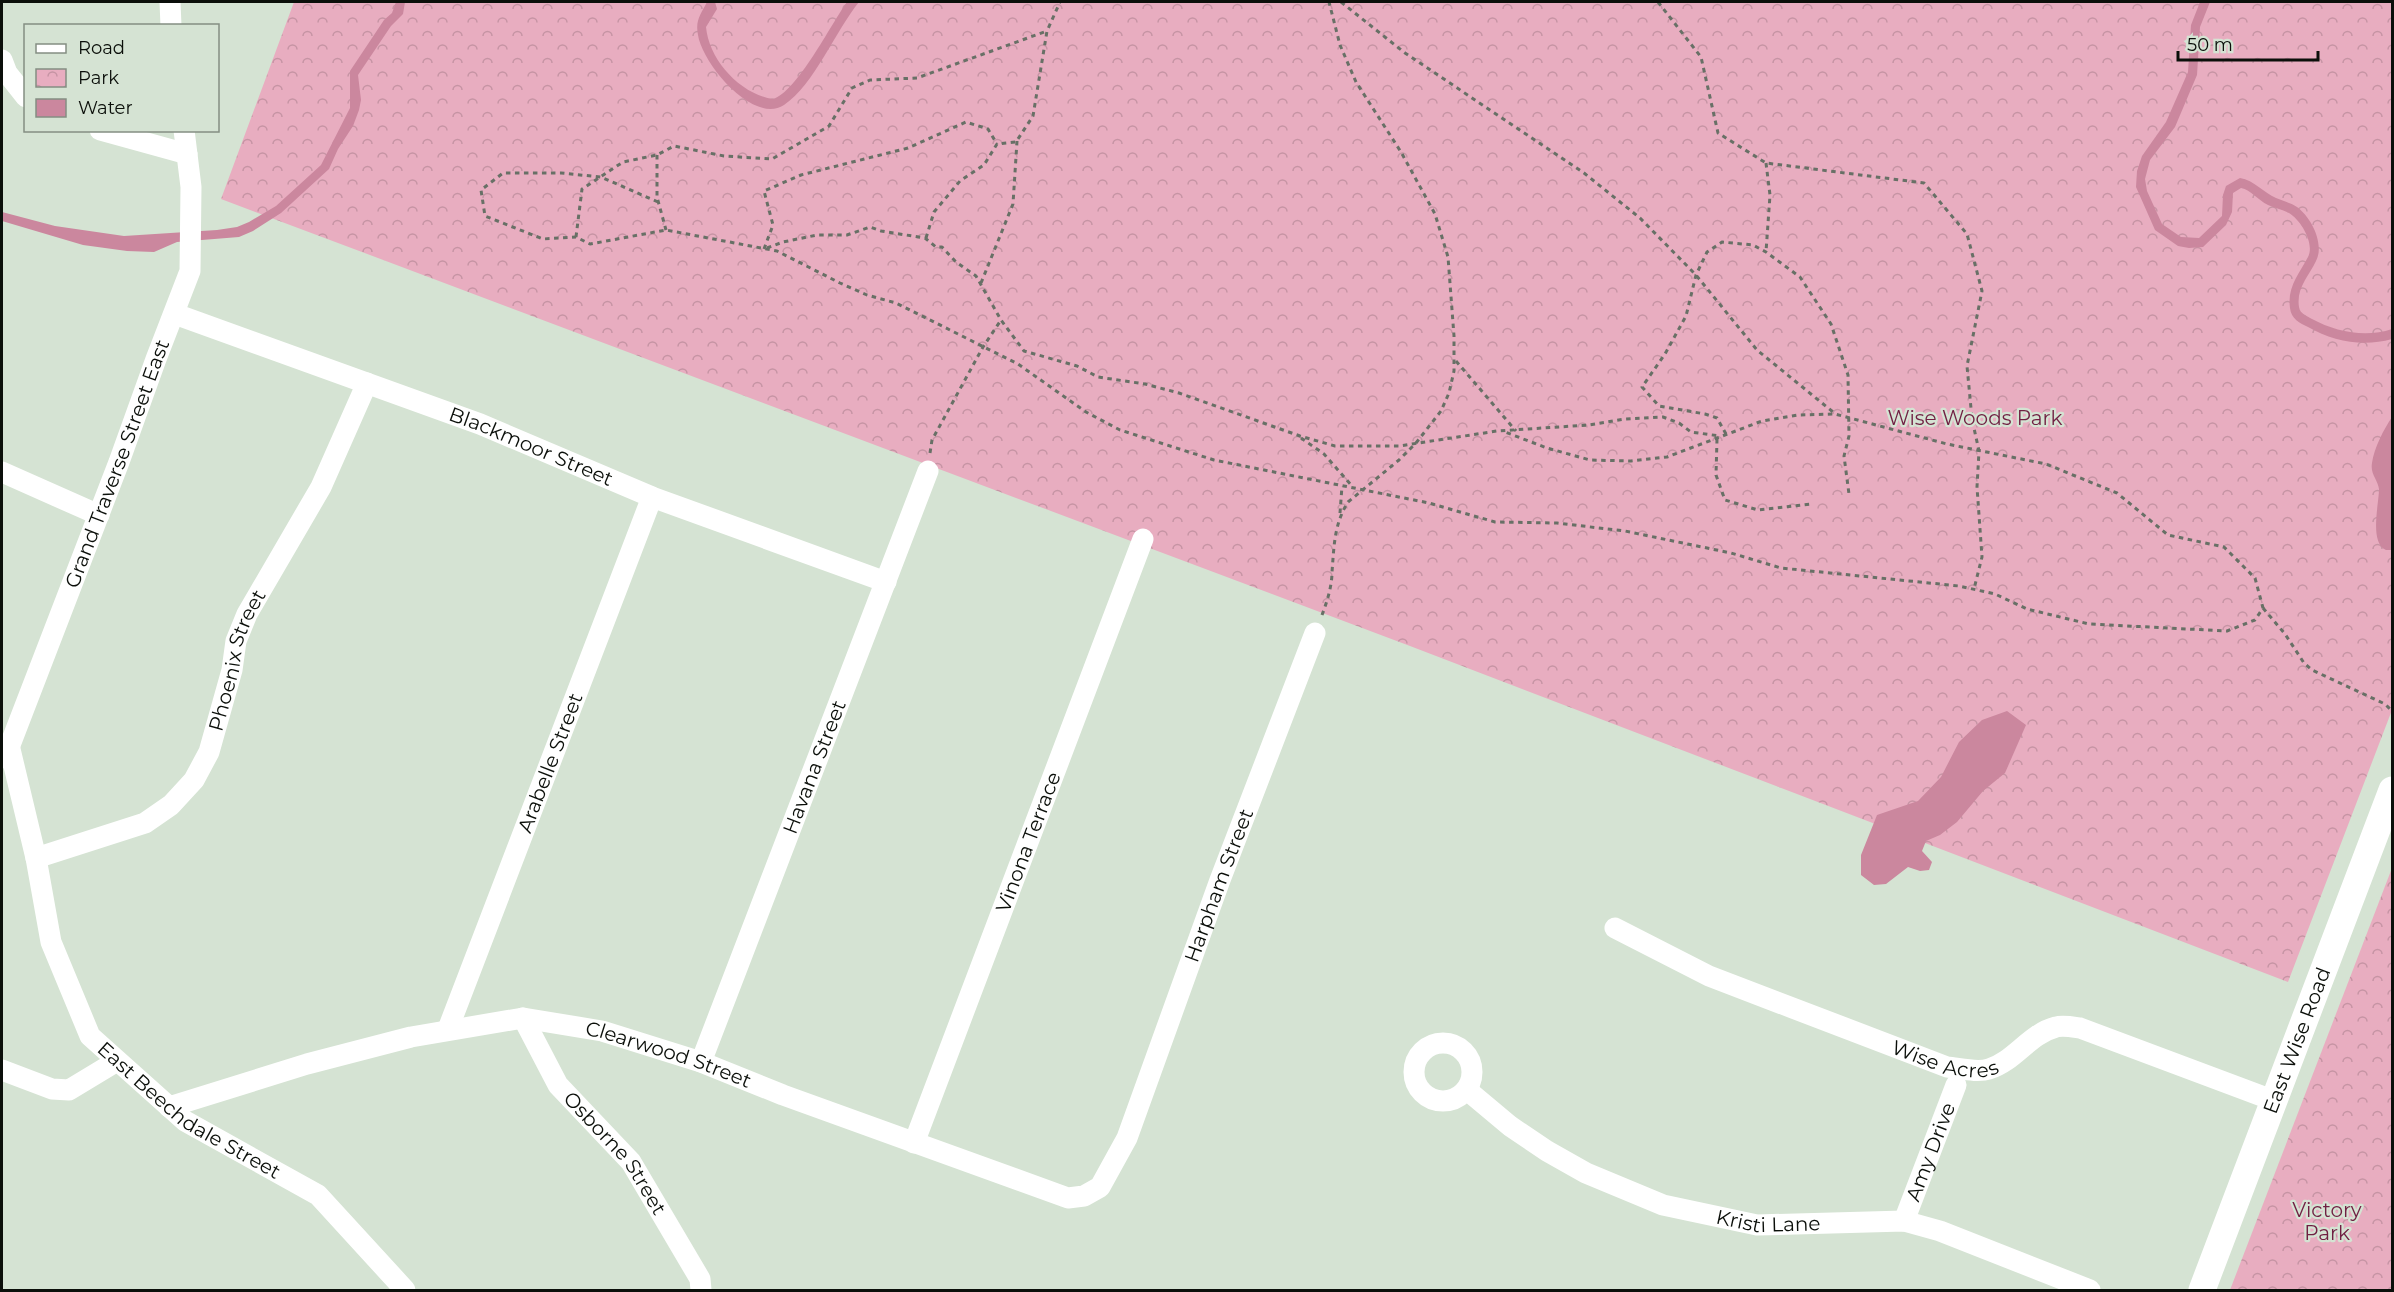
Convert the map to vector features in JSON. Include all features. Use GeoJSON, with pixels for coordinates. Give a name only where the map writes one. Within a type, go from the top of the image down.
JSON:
{"type":"FeatureCollection","features":[{"type":"Feature","properties":{"kind":"street"},"geometry":{"type":"LineString","coordinates":[[170,2],[171,24]]}},
{"type":"Feature","properties":{"kind":"street"},"geometry":{"type":"LineString","coordinates":[[2,60],[7,73],[24,94]]}},
{"type":"Feature","properties":{"kind":"street","name":"Grand Traverse Street East"},"geometry":{"type":"LineString","coordinates":[[2,766],[190,271],[191,187],[184,132]]}},
{"type":"Feature","properties":{"kind":"street"},"geometry":{"type":"LineString","coordinates":[[123,134],[187,154]]}},
{"type":"Feature","properties":{"kind":"street","name":"Blackmoor Street"},"geometry":{"type":"LineString","coordinates":[[175,314],[480,424],[652,497],[886,582]]}},
{"type":"Feature","properties":{"kind":"street","name":"Phoenix Street"},"geometry":{"type":"LineString","coordinates":[[36,858],[145,823],[171,805],[194,780],[209,752],[232,670],[236,641],[247,614],[321,487],[367,383]]}},
{"type":"Feature","properties":{"kind":"street","name":"Havana Street"},"geometry":{"type":"LineString","coordinates":[[701,1062],[928,471]]}},
{"type":"Feature","properties":{"kind":"street"},"geometry":{"type":"LineString","coordinates":[[2,472],[99,515]]}},
{"type":"Feature","properties":{"kind":"street","name":"Arabelle Street"},"geometry":{"type":"LineString","coordinates":[[448,1029],[652,497]]}},
{"type":"Feature","properties":{"kind":"street","name":"Vinona Terrace"},"geometry":{"type":"LineString","coordinates":[[914,1143],[1143,539]]}},
{"type":"Feature","properties":{"kind":"street","name":"Harpham Street"},"geometry":{"type":"LineString","coordinates":[[1127,1138],[1220,880],[1315,633]]}},
{"type":"Feature","properties":{"kind":"street","name":"East Beechdale Street"},"geometry":{"type":"LineString","coordinates":[[9,746],[36,858],[51,942],[90,1036],[185,1121],[318,1195],[405,1290]]}},
{"type":"Feature","properties":{"kind":"street","name":"East Wise Road"},"geometry":{"type":"LineString","coordinates":[[2202,1290],[2392,790]]}},
{"type":"Feature","properties":{"kind":"street","name":"Wise Acres"},"geometry":{"type":"LineString","coordinates":[[1615,928],[1709,976],[1947,1067],[1987,1070],[2009,1060],[2020,1048],[2058,1026],[2080,1028],[2275,1101]]}},
{"type":"Feature","properties":{"kind":"street","name":"Clearwood Street"},"geometry":{"type":"LineString","coordinates":[[169,1107],[307,1064],[448,1029],[523,1018],[602,1031],[701,1062],[914,1143],[1068,1198],[1084,1196],[1100,1187],[1127,1138]]}},
{"type":"Feature","properties":{"kind":"street","name":"Osborne Street"},"geometry":{"type":"LineString","coordinates":[[523,1018],[558,1084],[631,1162],[700,1279],[701,1290]]}},
{"type":"Feature","properties":{"kind":"street"},"geometry":{"type":"LineString","coordinates":[[2,1070],[52,1089],[69,1090],[117,1061]]}},
{"type":"Feature","properties":{"kind":"street","name":"Amy Drive"},"geometry":{"type":"LineString","coordinates":[[1904,1221],[1956,1085]]}},
{"type":"Feature","properties":{"kind":"street","name":"Kristi Lane"},"geometry":{"type":"LineString","coordinates":[[1467,1090],[1510,1126],[1547,1151],[1586,1173],[1663,1205],[1757,1225],[1904,1221],[1940,1231],[2090,1290]]}},
{"type":"Feature","properties":{"kind":"path"},"geometry":{"type":"LineString","coordinates":[[981,283],[1013,204],[1017,140],[1033,116],[1047,31],[1060,2]]}},
{"type":"Feature","properties":{"kind":"path"},"geometry":{"type":"LineString","coordinates":[[1329,2],[1340,45],[1356,82],[1401,152],[1435,214],[1448,257],[1454,360],[1449,393],[1441,411],[1416,443],[1348,502],[1340,514]]}},
{"type":"Feature","properties":{"kind":"path"},"geometry":{"type":"LineString","coordinates":[[1341,2],[1404,52],[1584,173],[1640,218],[1696,275],[1757,350],[1835,414]]}},
{"type":"Feature","properties":{"kind":"path"},"geometry":{"type":"LineString","coordinates":[[1658,2],[1701,57],[1718,133],[1766,163],[1924,183],[1967,234],[1982,291],[1967,366],[1972,419],[1980,451],[1977,487],[1982,557],[1974,589]]}},
{"type":"Feature","properties":{"kind":"path"},"geometry":{"type":"LineString","coordinates":[[576,237],[582,189],[623,162],[657,155],[674,146],[724,156],[772,159],[829,126],[852,88],[870,80],[917,78],[1047,31]]}},
{"type":"Feature","properties":{"kind":"path"},"geometry":{"type":"LineString","coordinates":[[764,249],[773,225],[764,191],[801,175],[908,148],[966,123],[988,129],[997,144]]}},
{"type":"Feature","properties":{"kind":"path"},"geometry":{"type":"LineString","coordinates":[[926,238],[934,212],[960,181],[984,165],[997,144],[1017,140]]}},
{"type":"Feature","properties":{"kind":"path"},"geometry":{"type":"LineString","coordinates":[[657,155],[658,202],[666,230]]}},
{"type":"Feature","properties":{"kind":"path"},"geometry":{"type":"LineString","coordinates":[[1766,163],[1770,195],[1766,252]]}},
{"type":"Feature","properties":{"kind":"path"},"geometry":{"type":"LineString","coordinates":[[658,202],[600,177],[561,173],[503,173],[481,190],[485,216],[543,239],[576,237],[590,244],[666,230],[777,251],[867,295],[896,303],[1018,364],[1086,412],[1120,430],[1214,460],[1429,503],[1495,522],[1557,523],[1625,531],[1731,553],[1781,568],[1974,589],[1995,594],[2027,609],[2089,624],[2227,631],[2255,620],[2263,608]]}},
{"type":"Feature","properties":{"kind":"path"},"geometry":{"type":"LineString","coordinates":[[764,249],[783,242],[817,235],[847,235],[870,227],[881,231],[926,238],[936,247],[942,247],[956,262],[976,276],[1000,320],[1024,351],[1077,366],[1098,377],[1145,384],[1179,393],[1335,446],[1399,446],[1516,430],[1664,417],[1679,423],[1690,432],[1719,437]]}},
{"type":"Feature","properties":{"kind":"path"},"geometry":{"type":"LineString","coordinates":[[1726,434],[1717,418],[1659,406],[1642,387],[1665,354],[1686,316],[1696,275],[1707,252],[1722,242],[1754,245],[1800,277],[1831,324],[1848,375],[1849,436],[1844,456],[1850,494]]}},
{"type":"Feature","properties":{"kind":"path"},"geometry":{"type":"LineString","coordinates":[[928,471],[932,440],[982,347],[1000,320]]}},
{"type":"Feature","properties":{"kind":"path"},"geometry":{"type":"LineString","coordinates":[[1454,360],[1516,430]]}},
{"type":"Feature","properties":{"kind":"path"},"geometry":{"type":"LineString","coordinates":[[1505,432],[1547,448],[1590,460],[1631,461],[1667,457],[1762,421],[1798,415],[1835,414],[1947,444],[2046,464],[2117,493],[2168,535],[2224,547],[2255,578],[2263,608],[2285,634],[2304,663],[2312,670],[2385,704],[2392,711]]}},
{"type":"Feature","properties":{"kind":"path"},"geometry":{"type":"LineString","coordinates":[[1295,434],[1324,454],[1353,488]]}},
{"type":"Feature","properties":{"kind":"path"},"geometry":{"type":"LineString","coordinates":[[1719,437],[1716,475],[1725,500],[1758,510],[1812,504]]}},
{"type":"Feature","properties":{"kind":"path"},"geometry":{"type":"LineString","coordinates":[[1315,633],[1329,591],[1333,542],[1340,514],[1342,486]]}},
{"type":"Feature","properties":{"kind":"green space","name":"Wise Woods Park"},"geometry":{"type":"Polygon","coordinates":[[[294,2],[2392,2],[2392,710],[2288,982],[1410,646],[221,199],[294,2]]]}},
{"type":"Feature","properties":{"kind":"green space","name":"Victory Park"},"geometry":{"type":"Polygon","coordinates":[[[2392,868],[2392,1290],[2230,1290],[2392,868]]]}},
{"type":"Feature","properties":{"kind":"water"},"geometry":{"type":"Polygon","coordinates":[[[396,2],[405,2],[403,14],[391,26],[358,75],[361,100],[359,110],[353,126],[338,149],[329,169],[281,213],[253,231],[239,237],[177,242],[154,252],[127,251],[83,245],[2,221],[2,212],[55,226],[124,236],[217,230],[237,227],[249,222],[276,206],[321,165],[350,108],[350,71],[384,20],[392,13],[396,2]]]}},
{"type":"Feature","properties":{"kind":"water"},"geometry":{"type":"Polygon","coordinates":[[[707,2],[715,2],[717,9],[706,27],[708,39],[720,63],[738,83],[761,96],[773,99],[782,94],[803,71],[847,2],[859,2],[805,84],[784,105],[772,109],[758,106],[744,99],[719,75],[709,61],[697,30],[699,17],[707,2]]]}},
{"type":"Feature","properties":{"kind":"water"},"geometry":{"type":"Polygon","coordinates":[[[2200,2],[2210,2],[2200,27],[2197,75],[2175,127],[2150,160],[2145,179],[2147,191],[2162,224],[2181,237],[2199,238],[2222,216],[2226,186],[2240,178],[2250,181],[2272,196],[2297,207],[2307,217],[2315,231],[2318,239],[2318,254],[2299,294],[2299,307],[2302,313],[2321,324],[2351,332],[2372,333],[2392,329],[2392,339],[2371,343],[2349,342],[2318,332],[2294,318],[2290,308],[2290,294],[2294,281],[2310,252],[2306,233],[2294,216],[2268,205],[2245,189],[2241,188],[2233,193],[2232,212],[2226,225],[2203,247],[2178,246],[2155,230],[2136,187],[2137,171],[2142,156],[2166,122],[2188,72],[2191,25],[2200,2]]]}},
{"type":"Feature","properties":{"kind":"water"},"geometry":{"type":"Polygon","coordinates":[[[2392,417],[2392,550],[2386,550],[2381,546],[2376,532],[2379,489],[2372,467],[2377,445],[2392,417]]]}},
{"type":"Feature","properties":{"kind":"water"},"geometry":{"type":"Polygon","coordinates":[[[2007,711],[2026,725],[2005,773],[1983,791],[1957,822],[1940,835],[1926,841],[1922,851],[1932,862],[1929,870],[1920,871],[1908,867],[1886,884],[1874,885],[1861,875],[1861,855],[1877,815],[1918,801],[1941,777],[1959,742],[1982,720],[2007,711]]]}}]}
